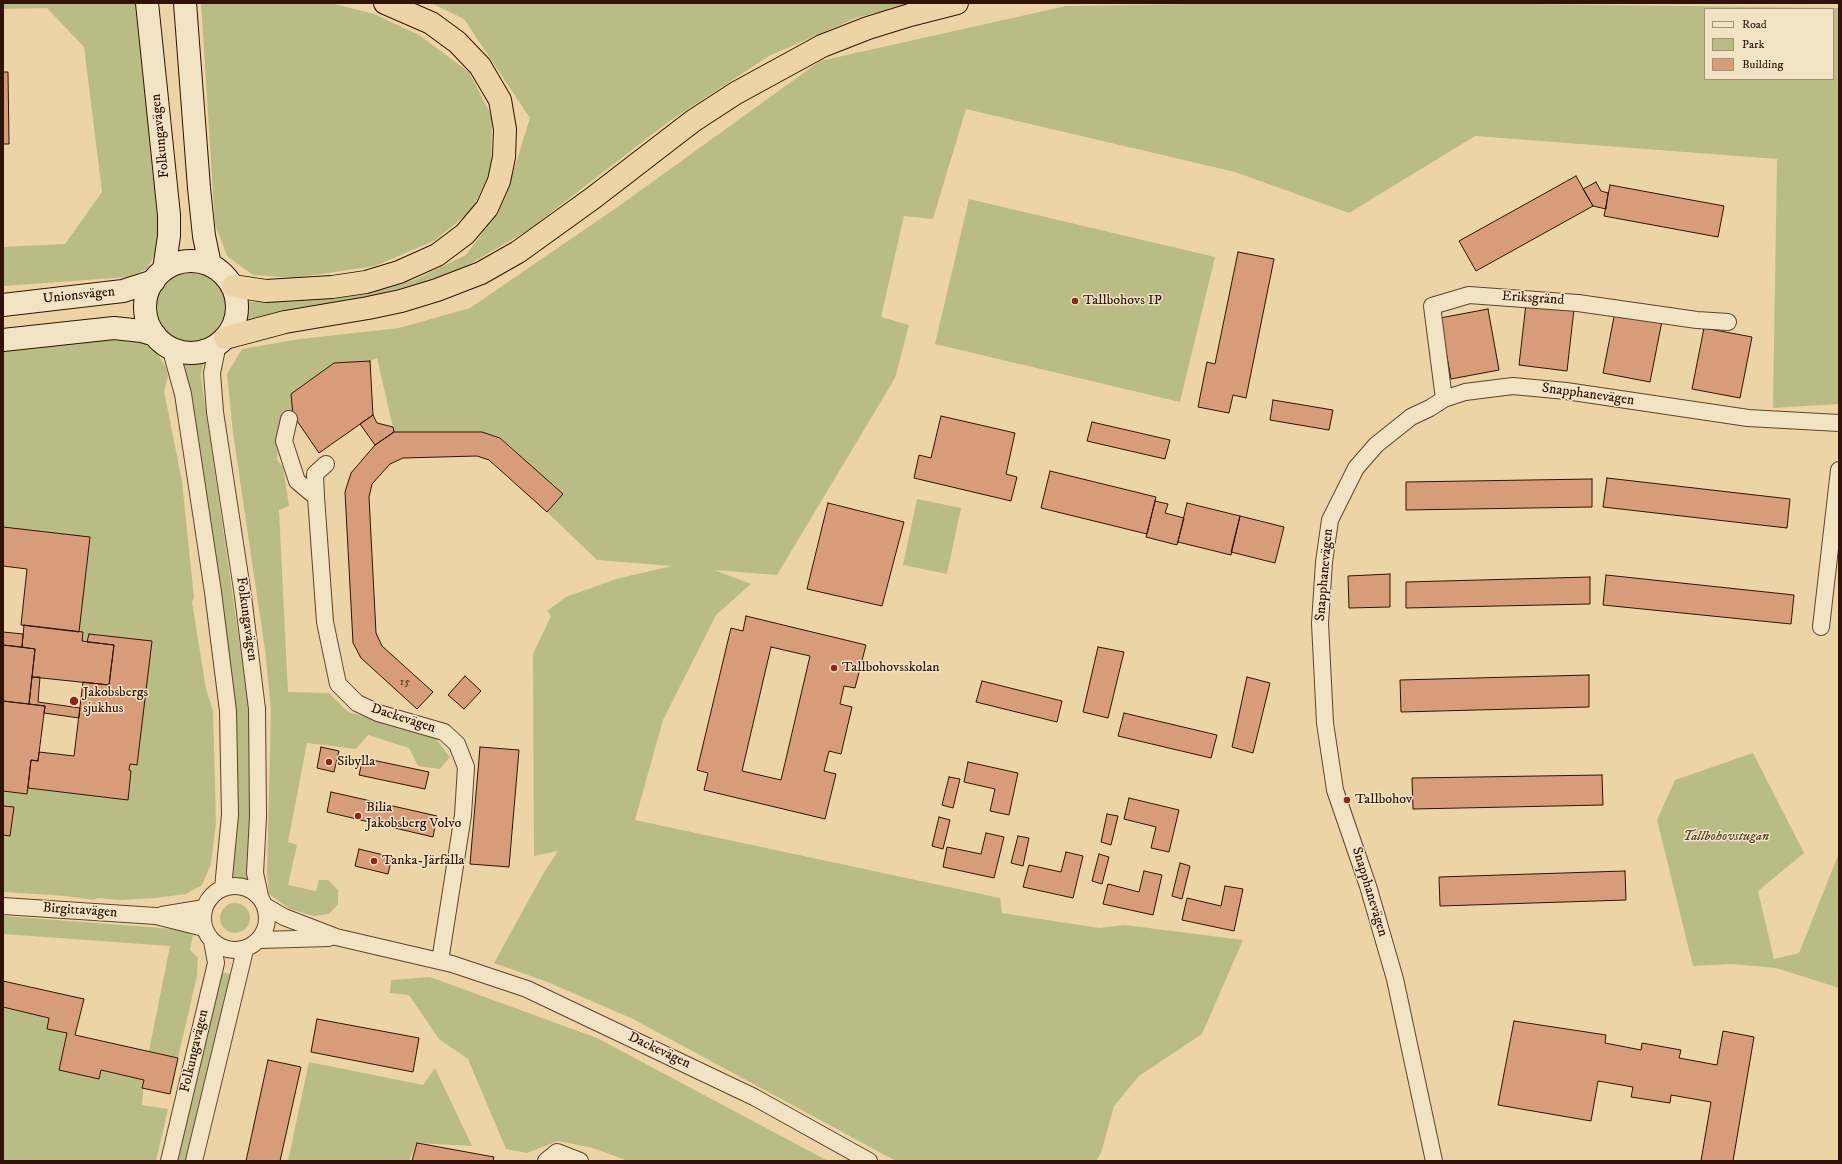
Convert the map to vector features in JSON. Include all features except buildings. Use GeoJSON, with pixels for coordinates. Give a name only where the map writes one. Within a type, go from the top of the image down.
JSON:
{"type":"FeatureCollection","features":[{"type":"Feature","properties":{"kind":"highway"},"geometry":{"type":"LineString","coordinates":[[232,286],[266,291],[332,287],[366,282],[399,272],[437,254],[465,234],[487,208],[499,181],[504,157],[505,129],[500,100],[480,66],[457,42],[432,23],[385,3]]}},
{"type":"Feature","properties":{"kind":"highway"},"geometry":{"type":"LineString","coordinates":[[221,341],[285,322],[401,301],[437,290],[481,273],[518,252],[593,198],[693,121],[736,93],[822,46],[910,14],[957,3]]}},
{"type":"Feature","properties":{"kind":"main road","name":"Folkungavägen"},"geometry":{"type":"LineString","coordinates":[[147,3],[169,215],[169,236],[159,275]]}},
{"type":"Feature","properties":{"kind":"main road"},"geometry":{"type":"LineString","coordinates":[[185,3],[199,188],[204,236],[210,265]]}},
{"type":"Feature","properties":{"kind":"main road"},"geometry":{"type":"LineString","coordinates":[[3,340],[114,328],[142,331],[162,341],[182,351],[194,352],[207,350],[221,341],[233,326],[237,313],[237,299],[232,286],[223,274],[210,265],[198,261],[186,261],[174,264],[159,275],[146,302],[146,313],[149,324],[162,341]]}},
{"type":"Feature","properties":{"kind":"main road","name":"Unionsvägen"},"geometry":{"type":"LineString","coordinates":[[3,305],[124,291],[159,275]]}},
{"type":"Feature","properties":{"kind":"street","name":"Eriksgränd"},"geometry":{"type":"LineString","coordinates":[[1444,399],[1432,306],[1469,296],[1578,302],[1697,320],[1728,322]]}},
{"type":"Feature","properties":{"kind":"street","name":"Folkungavägen"},"geometry":{"type":"LineString","coordinates":[[162,341],[184,402],[213,592],[228,711],[230,815],[223,888]]}},
{"type":"Feature","properties":{"kind":"street","name":"Folkungavägen"},"geometry":{"type":"LineString","coordinates":[[221,341],[212,373],[214,405],[243,596],[257,709],[258,802],[255,873],[262,901]]}},
{"type":"Feature","properties":{"kind":"street","name":"Snapphanevägen"},"geometry":{"type":"LineString","coordinates":[[1434,1161],[1395,979],[1368,886],[1335,790],[1325,723],[1320,607],[1330,520],[1356,468],[1376,445],[1411,417],[1444,399],[1466,392],[1513,386],[1566,391],[1748,418],[1839,423]]}},
{"type":"Feature","properties":{"kind":"street"},"geometry":{"type":"LineString","coordinates":[[289,419],[284,441],[297,481],[316,497]]}},
{"type":"Feature","properties":{"kind":"street","name":"Dackevägen"},"geometry":{"type":"LineString","coordinates":[[326,464],[315,474],[316,497],[325,622],[338,684],[357,703],[378,713],[444,732],[457,744],[466,767],[463,815],[440,961]]}},
{"type":"Feature","properties":{"kind":"street"},"geometry":{"type":"LineString","coordinates":[[1821,627],[1839,470]]}},
{"type":"Feature","properties":{"kind":"street"},"geometry":{"type":"LineString","coordinates":[[242,886],[253,891],[262,901],[268,924],[260,940],[245,950],[228,950],[208,935],[203,920],[204,908],[212,896],[223,888],[242,886]]}},
{"type":"Feature","properties":{"kind":"street","name":"Dackevägen"},"geometry":{"type":"LineString","coordinates":[[262,901],[284,917],[336,937],[440,961],[534,992],[754,1097],[869,1161]]}},
{"type":"Feature","properties":{"kind":"street","name":"Birgittavägen"},"geometry":{"type":"LineString","coordinates":[[3,906],[156,916],[204,908]]}},
{"type":"Feature","properties":{"kind":"street","name":"Birgittavägen"},"geometry":{"type":"LineString","coordinates":[[156,916],[208,935]]}},
{"type":"Feature","properties":{"kind":"street","name":"Folkungavägen"},"geometry":{"type":"LineString","coordinates":[[169,1161],[216,963],[208,935]]}},
{"type":"Feature","properties":{"kind":"street","name":"Dackevägen"},"geometry":{"type":"LineString","coordinates":[[260,940],[336,937]]}},
{"type":"Feature","properties":{"kind":"street","name":"Folkungavägen"},"geometry":{"type":"LineString","coordinates":[[194,1161],[241,957],[245,950]]}},
{"type":"Feature","properties":{"kind":"street"},"geometry":{"type":"LineString","coordinates":[[546,1161],[557,1152],[580,1161]]}},
{"type":"Feature","properties":{"kind":"green space"},"geometry":{"type":"Polygon","coordinates":[[[3,3],[139,3],[161,217],[156,252],[147,269],[128,277],[3,286],[3,247],[65,244],[102,192],[84,47],[47,8],[3,9],[3,3]]]}},
{"type":"Feature","properties":{"kind":"green space"},"geometry":{"type":"Polygon","coordinates":[[[201,3],[331,3],[374,14],[419,35],[469,72],[492,117],[491,171],[472,210],[434,241],[375,266],[294,278],[253,275],[227,256],[215,224],[201,3]]]}},
{"type":"Feature","properties":{"kind":"green space"},"geometry":{"type":"Polygon","coordinates":[[[431,3],[912,3],[856,18],[769,56],[671,120],[528,230],[467,266],[425,282],[352,301],[286,310],[247,320],[247,302],[299,300],[358,293],[414,280],[466,255],[495,216],[514,169],[530,118],[464,19],[431,3]]]}},
{"type":"Feature","properties":{"kind":"green space"},"geometry":{"type":"Polygon","coordinates":[[[1253,3],[1454,3],[1839,8],[1839,404],[1773,408],[1777,159],[1475,136],[1349,213],[1235,172],[966,109],[933,219],[904,216],[881,317],[909,325],[895,378],[777,575],[714,570],[751,584],[716,615],[663,720],[635,820],[1000,898],[1002,913],[1099,928],[1125,925],[1243,940],[1202,1034],[1139,1076],[1114,1106],[1101,1153],[1096,1161],[896,1161],[633,1019],[550,983],[494,963],[543,874],[558,851],[534,856],[533,654],[551,616],[547,611],[566,597],[616,579],[672,566],[597,560],[547,512],[562,494],[500,437],[482,432],[394,432],[377,358],[370,361],[334,363],[291,394],[293,415],[280,430],[277,460],[283,467],[289,506],[279,510],[288,692],[329,693],[348,712],[433,735],[450,757],[440,769],[418,766],[409,748],[368,735],[356,749],[307,743],[288,842],[297,845],[288,885],[316,891],[319,880],[328,880],[338,890],[338,904],[329,914],[314,916],[290,909],[269,894],[267,872],[271,710],[265,650],[233,433],[227,374],[242,349],[300,339],[399,328],[470,308],[619,206],[820,61],[1066,6],[1253,3]]]}},
{"type":"Feature","properties":{"kind":"green space","name":"Tallbohovs IP"},"geometry":{"type":"Polygon","coordinates":[[[969,199],[1215,257],[1180,402],[935,344],[969,199]]]}},
{"type":"Feature","properties":{"kind":"green space"},"geometry":{"type":"Polygon","coordinates":[[[192,272],[212,278],[222,288],[228,308],[222,328],[212,338],[192,344],[172,338],[162,328],[156,308],[162,288],[172,278],[192,272]]]}},
{"type":"Feature","properties":{"kind":"green space"},"geometry":{"type":"Polygon","coordinates":[[[121,336],[142,339],[155,349],[166,368],[168,377],[164,391],[182,481],[194,598],[192,602],[206,689],[213,711],[216,823],[211,864],[202,885],[186,894],[155,898],[121,900],[98,898],[94,900],[66,896],[3,892],[3,829],[11,827],[14,807],[3,806],[3,791],[27,794],[28,788],[128,800],[131,771],[129,770],[130,764],[137,765],[151,641],[89,634],[87,642],[82,641],[79,632],[90,537],[3,527],[3,348],[121,336]]]}},
{"type":"Feature","properties":{"kind":"green space"},"geometry":{"type":"Polygon","coordinates":[[[204,358],[201,375],[203,391],[249,708],[252,751],[250,883],[232,880],[237,825],[238,765],[235,708],[194,425],[182,361],[204,358]]]}},
{"type":"Feature","properties":{"kind":"green space"},"geometry":{"type":"Polygon","coordinates":[[[917,499],[961,508],[947,574],[903,565],[917,499]]]}},
{"type":"Feature","properties":{"kind":"green space","name":"Tallbohovstugan"},"geometry":{"type":"Polygon","coordinates":[[[1753,753],[1804,853],[1758,891],[1774,959],[1799,953],[1839,853],[1839,988],[1776,968],[1732,964],[1693,966],[1657,820],[1675,780],[1753,753]]]}},
{"type":"Feature","properties":{"kind":"green space"},"geometry":{"type":"Polygon","coordinates":[[[235,903],[246,907],[250,918],[246,929],[235,933],[224,929],[220,918],[224,907],[235,903]]]}},
{"type":"Feature","properties":{"kind":"green space"},"geometry":{"type":"Polygon","coordinates":[[[3,916],[182,930],[193,935],[190,950],[198,958],[197,976],[178,1058],[149,1051],[170,946],[3,934],[3,916]]]}},
{"type":"Feature","properties":{"kind":"green space"},"geometry":{"type":"Polygon","coordinates":[[[220,972],[231,974],[188,1161],[176,1161],[220,972]]]}},
{"type":"Feature","properties":{"kind":"green space"},"geometry":{"type":"Polygon","coordinates":[[[430,977],[597,1038],[828,1161],[628,1161],[593,1148],[558,1141],[527,1153],[506,1149],[468,1059],[439,1039],[409,995],[390,993],[391,980],[430,977]]]}},
{"type":"Feature","properties":{"kind":"green space"},"geometry":{"type":"Polygon","coordinates":[[[3,1007],[49,1018],[47,1029],[67,1033],[59,1070],[99,1079],[101,1070],[144,1080],[142,1105],[168,1109],[156,1161],[3,1161],[3,1007]]]}},
{"type":"Feature","properties":{"kind":"green space"},"geometry":{"type":"Polygon","coordinates":[[[309,1062],[423,1085],[435,1068],[472,1146],[417,1143],[409,1161],[288,1161],[309,1062]]]}},
{"type":"Feature","properties":{"kind":"place","name":"Tallbohovs IP"},"geometry":{"type":"Point","coordinates":[1075,301]}},
{"type":"Feature","properties":{"kind":"place","name":"Tallbohovsskolan"},"geometry":{"type":"Point","coordinates":[834,668]}},
{"type":"Feature","properties":{"kind":"place","name":"Jakobsbergs sjukhus"},"geometry":{"type":"Point","coordinates":[74,701]}},
{"type":"Feature","properties":{"kind":"place","name":"Sibylla"},"geometry":{"type":"Point","coordinates":[329,762]}},
{"type":"Feature","properties":{"kind":"place","name":"Tallbohov"},"geometry":{"type":"Point","coordinates":[1347,800]}},
{"type":"Feature","properties":{"kind":"place","name":"Bilia Jakobsberg Volvo"},"geometry":{"type":"Point","coordinates":[358,816]}},
{"type":"Feature","properties":{"kind":"place","name":"Tanka-Järfälla"},"geometry":{"type":"Point","coordinates":[374,861]}}]}
